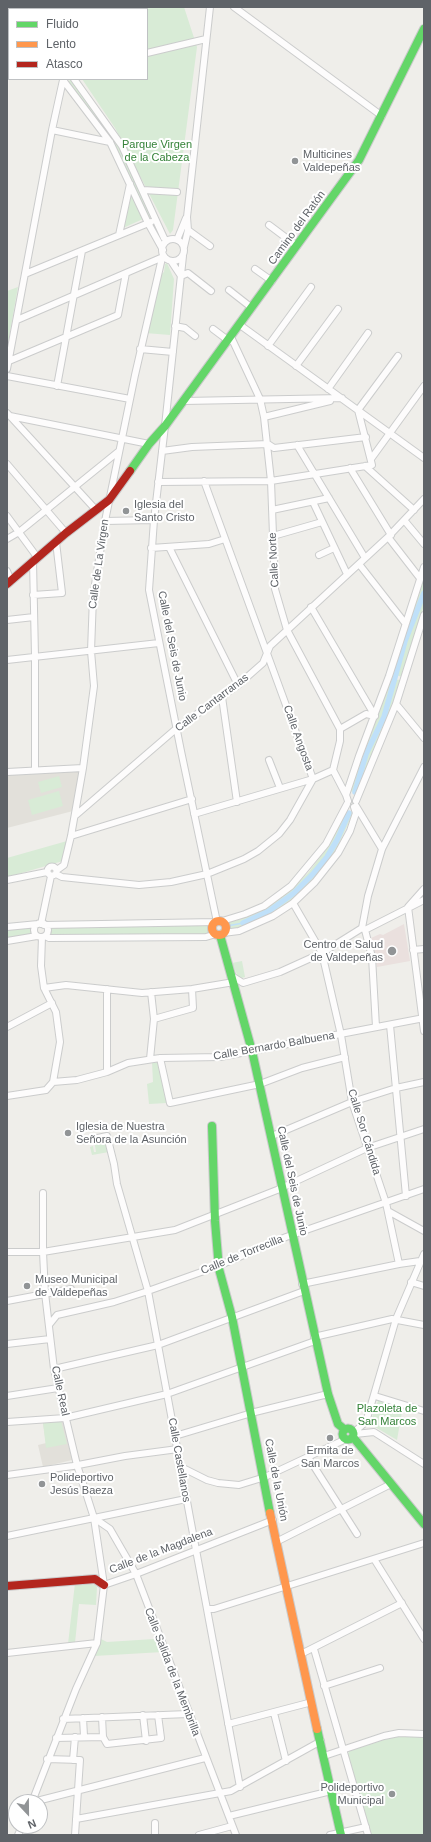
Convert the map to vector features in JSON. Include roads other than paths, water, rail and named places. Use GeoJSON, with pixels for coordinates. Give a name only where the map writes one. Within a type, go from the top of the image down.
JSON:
{"type":"FeatureCollection","features":[{"type":"Feature","properties":{"kind":"street"},"geometry":{"type":"LineString","coordinates":[[171,261],[178,260],[183,256],[188,230],[187,217],[210,7]]}},
{"type":"Feature","properties":{"kind":"street"},"geometry":{"type":"LineString","coordinates":[[234,7],[382,116]]}},
{"type":"Feature","properties":{"kind":"street","name":"Camino del Ratón"},"geometry":{"type":"LineString","coordinates":[[9,582],[66,533],[109,500],[149,444],[166,426],[359,160],[424,29]]}},
{"type":"Feature","properties":{"kind":"street"},"geometry":{"type":"LineString","coordinates":[[148,53],[206,39]]}},
{"type":"Feature","properties":{"kind":"street"},"geometry":{"type":"LineString","coordinates":[[7,369],[52,130],[64,80]]}},
{"type":"Feature","properties":{"kind":"street"},"geometry":{"type":"LineString","coordinates":[[64,80],[110,142],[119,157],[148,223],[163,250],[163,257]]}},
{"type":"Feature","properties":{"kind":"street"},"geometry":{"type":"LineString","coordinates":[[75,80],[122,146],[164,238],[168,241],[177,240]]}},
{"type":"Feature","properties":{"kind":"street"},"geometry":{"type":"LineString","coordinates":[[52,130],[110,142]]}},
{"type":"Feature","properties":{"kind":"street"},"geometry":{"type":"LineString","coordinates":[[119,235],[130,184]]}},
{"type":"Feature","properties":{"kind":"street"},"geometry":{"type":"LineString","coordinates":[[143,190],[177,192]]}},
{"type":"Feature","properties":{"kind":"street"},"geometry":{"type":"LineString","coordinates":[[177,240],[187,217]]}},
{"type":"Feature","properties":{"kind":"street"},"geometry":{"type":"LineString","coordinates":[[25,274],[156,220]]}},
{"type":"Feature","properties":{"kind":"street"},"geometry":{"type":"LineString","coordinates":[[269,226],[297,246]]}},
{"type":"Feature","properties":{"kind":"street"},"geometry":{"type":"LineString","coordinates":[[188,230],[210,246]]}},
{"type":"Feature","properties":{"kind":"street"},"geometry":{"type":"LineString","coordinates":[[177,240],[184,247]]}},
{"type":"Feature","properties":{"kind":"street"},"geometry":{"type":"LineString","coordinates":[[163,250],[168,241]]}},
{"type":"Feature","properties":{"kind":"street"},"geometry":{"type":"LineString","coordinates":[[56,386],[82,251]]}},
{"type":"Feature","properties":{"kind":"street","name":"Calle del Seis de Junio"},"geometry":{"type":"LineString","coordinates":[[183,256],[166,426],[151,548],[150,590],[159,643],[207,874],[218,922],[223,923],[225,928],[220,934],[260,1084],[314,1339],[328,1394],[338,1424],[344,1429],[349,1428],[351,1436]]}},
{"type":"Feature","properties":{"kind":"street"},"geometry":{"type":"LineString","coordinates":[[16,320],[163,257]]}},
{"type":"Feature","properties":{"kind":"street"},"geometry":{"type":"LineString","coordinates":[[163,257],[171,261],[180,276],[188,273],[211,291]]}},
{"type":"Feature","properties":{"kind":"street","name":"Calle de La Virgen"},"geometry":{"type":"LineString","coordinates":[[41,924],[53,873],[64,865],[76,815],[94,686],[91,651],[93,597],[105,521],[119,450],[140,349],[163,257]]}},
{"type":"Feature","properties":{"kind":"street"},"geometry":{"type":"LineString","coordinates":[[255,269],[272,281]]}},
{"type":"Feature","properties":{"kind":"street"},"geometry":{"type":"LineString","coordinates":[[9,360],[118,316],[126,274]]}},
{"type":"Feature","properties":{"kind":"street"},"geometry":{"type":"LineString","coordinates":[[268,346],[311,287]]}},
{"type":"Feature","properties":{"kind":"street"},"geometry":{"type":"LineString","coordinates":[[229,290],[252,308]]}},
{"type":"Feature","properties":{"kind":"street"},"geometry":{"type":"LineString","coordinates":[[296,366],[338,309]]}},
{"type":"Feature","properties":{"kind":"street"},"geometry":{"type":"LineString","coordinates":[[240,325],[424,458]]}},
{"type":"Feature","properties":{"kind":"street"},"geometry":{"type":"LineString","coordinates":[[175,326],[186,328],[195,336]]}},
{"type":"Feature","properties":{"kind":"street"},"geometry":{"type":"LineString","coordinates":[[213,329],[230,339]]}},
{"type":"Feature","properties":{"kind":"street"},"geometry":{"type":"LineString","coordinates":[[328,389],[368,333]]}},
{"type":"Feature","properties":{"kind":"street","name":"Calle Norte"},"geometry":{"type":"LineString","coordinates":[[230,339],[260,399],[264,417],[271,480],[275,589],[287,630],[340,729]]}},
{"type":"Feature","properties":{"kind":"street"},"geometry":{"type":"LineString","coordinates":[[140,349],[173,352]]}},
{"type":"Feature","properties":{"kind":"street"},"geometry":{"type":"LineString","coordinates":[[358,410],[398,356]]}},
{"type":"Feature","properties":{"kind":"street"},"geometry":{"type":"LineString","coordinates":[[7,376],[130,399]]}},
{"type":"Feature","properties":{"kind":"street"},"geometry":{"type":"LineString","coordinates":[[371,459],[424,386]]}},
{"type":"Feature","properties":{"kind":"street"},"geometry":{"type":"LineString","coordinates":[[184,401],[342,398]]}},
{"type":"Feature","properties":{"kind":"street"},"geometry":{"type":"LineString","coordinates":[[264,417],[342,398]]}},
{"type":"Feature","properties":{"kind":"street"},"geometry":{"type":"LineString","coordinates":[[158,482],[271,480],[372,465],[358,410]]}},
{"type":"Feature","properties":{"kind":"street"},"geometry":{"type":"LineString","coordinates":[[8,415],[149,444]]}},
{"type":"Feature","properties":{"kind":"street"},"geometry":{"type":"LineString","coordinates":[[8,415],[96,510]]}},
{"type":"Feature","properties":{"kind":"street"},"geometry":{"type":"LineString","coordinates":[[162,451],[192,447],[268,444],[274,448],[366,437]]}},
{"type":"Feature","properties":{"kind":"street"},"geometry":{"type":"LineString","coordinates":[[297,445],[365,558]]}},
{"type":"Feature","properties":{"kind":"street"},"geometry":{"type":"LineString","coordinates":[[7,539],[19,532],[45,509],[119,450]]}},
{"type":"Feature","properties":{"kind":"street"},"geometry":{"type":"LineString","coordinates":[[7,464],[66,533]]}},
{"type":"Feature","properties":{"kind":"street"},"geometry":{"type":"LineString","coordinates":[[365,466],[414,510]]}},
{"type":"Feature","properties":{"kind":"street"},"geometry":{"type":"LineString","coordinates":[[350,468],[389,536],[419,577]]}},
{"type":"Feature","properties":{"kind":"street","name":"Calle Angosta"},"geometry":{"type":"LineString","coordinates":[[53,873],[62,877],[140,885],[165,883],[207,874],[244,859],[258,851],[279,834],[298,806],[313,778],[204,481]]}},
{"type":"Feature","properties":{"kind":"street"},"geometry":{"type":"LineString","coordinates":[[272,510],[329,498]]}},
{"type":"Feature","properties":{"kind":"street"},"geometry":{"type":"LineString","coordinates":[[312,502],[347,574]]}},
{"type":"Feature","properties":{"kind":"street","name":"Calle Cantarranas"},"geometry":{"type":"LineString","coordinates":[[76,815],[177,728],[238,685],[262,663],[270,646],[389,536],[414,510],[423,504]]}},
{"type":"Feature","properties":{"kind":"street"},"geometry":{"type":"LineString","coordinates":[[7,516],[19,532],[35,559],[33,595],[36,656],[35,770]]}},
{"type":"Feature","properties":{"kind":"street"},"geometry":{"type":"LineString","coordinates":[[105,521],[154,520]]}},
{"type":"Feature","properties":{"kind":"street"},"geometry":{"type":"LineString","coordinates":[[404,520],[424,544]]}},
{"type":"Feature","properties":{"kind":"street"},"geometry":{"type":"LineString","coordinates":[[272,536],[322,522]]}},
{"type":"Feature","properties":{"kind":"street"},"geometry":{"type":"LineString","coordinates":[[151,548],[209,544],[225,539]]}},
{"type":"Feature","properties":{"kind":"street"},"geometry":{"type":"LineString","coordinates":[[33,595],[62,593],[56,542]]}},
{"type":"Feature","properties":{"kind":"street"},"geometry":{"type":"LineString","coordinates":[[169,547],[238,685]]}},
{"type":"Feature","properties":{"kind":"street"},"geometry":{"type":"LineString","coordinates":[[319,555],[334,548]]}},
{"type":"Feature","properties":{"kind":"street"},"geometry":{"type":"LineString","coordinates":[[359,564],[405,623]]}},
{"type":"Feature","properties":{"kind":"street"},"geometry":{"type":"LineString","coordinates":[[7,926],[49,923],[218,922],[245,914],[264,906],[291,886],[326,844],[347,800],[358,756],[375,716],[419,577],[424,567]]}},
{"type":"Feature","properties":{"kind":"street"},"geometry":{"type":"LineString","coordinates":[[7,571],[9,582]]}},
{"type":"Feature","properties":{"kind":"street"},"geometry":{"type":"LineString","coordinates":[[311,607],[375,716]]}},
{"type":"Feature","properties":{"kind":"street"},"geometry":{"type":"LineString","coordinates":[[7,620],[34,617]]}},
{"type":"Feature","properties":{"kind":"street"},"geometry":{"type":"LineString","coordinates":[[7,941],[41,936],[49,938],[198,937],[239,931],[258,924],[293,903],[325,872],[338,853],[354,821],[356,813],[355,804],[396,704],[424,617]]}},
{"type":"Feature","properties":{"kind":"street"},"geometry":{"type":"LineString","coordinates":[[7,660],[159,643]]}},
{"type":"Feature","properties":{"kind":"street"},"geometry":{"type":"LineString","coordinates":[[222,697],[237,802]]}},
{"type":"Feature","properties":{"kind":"street"},"geometry":{"type":"LineString","coordinates":[[396,704],[424,738]]}},
{"type":"Feature","properties":{"kind":"street"},"geometry":{"type":"LineString","coordinates":[[355,804],[350,807],[333,770],[340,741],[340,729],[366,714],[375,716]]}},
{"type":"Feature","properties":{"kind":"street"},"geometry":{"type":"LineString","coordinates":[[268,760],[280,788]]}},
{"type":"Feature","properties":{"kind":"street"},"geometry":{"type":"LineString","coordinates":[[376,1027],[372,957],[363,929],[368,896],[382,849],[424,766]]}},
{"type":"Feature","properties":{"kind":"street"},"geometry":{"type":"LineString","coordinates":[[7,772],[83,768]]}},
{"type":"Feature","properties":{"kind":"street"},"geometry":{"type":"LineString","coordinates":[[194,814],[313,778],[333,770]]}},
{"type":"Feature","properties":{"kind":"street"},"geometry":{"type":"LineString","coordinates":[[71,836],[192,799]]}},
{"type":"Feature","properties":{"kind":"street"},"geometry":{"type":"LineString","coordinates":[[355,804],[382,849]]}},
{"type":"Feature","properties":{"kind":"street"},"geometry":{"type":"LineString","coordinates":[[7,880],[53,873]]}},
{"type":"Feature","properties":{"kind":"street"},"geometry":{"type":"LineString","coordinates":[[7,884],[28,876]]}},
{"type":"Feature","properties":{"kind":"street"},"geometry":{"type":"LineString","coordinates":[[424,889],[408,907],[417,987],[424,1031]]}},
{"type":"Feature","properties":{"kind":"street"},"geometry":{"type":"LineString","coordinates":[[44,988],[66,984],[107,988],[142,994],[192,989],[233,979],[243,983],[280,972],[322,953],[363,929],[424,900]]}},
{"type":"Feature","properties":{"kind":"street","name":"Calle Sor Cándida"},"geometry":{"type":"LineString","coordinates":[[293,903],[322,953],[341,1035],[352,1102],[386,1203],[399,1264]]}},
{"type":"Feature","properties":{"kind":"street"},"geometry":{"type":"LineString","coordinates":[[7,1096],[46,1090],[53,1082],[60,1042],[56,1012],[44,988],[41,966],[41,936],[34,929],[41,924]]}},
{"type":"Feature","properties":{"kind":"street"},"geometry":{"type":"LineString","coordinates":[[41,924],[47,930],[41,936]]}},
{"type":"Feature","properties":{"kind":"street"},"geometry":{"type":"LineString","coordinates":[[413,950],[424,949]]}},
{"type":"Feature","properties":{"kind":"street"},"geometry":{"type":"LineString","coordinates":[[238,997],[243,983]]}},
{"type":"Feature","properties":{"kind":"street"},"geometry":{"type":"LineString","coordinates":[[417,987],[424,986]]}},
{"type":"Feature","properties":{"kind":"street"},"geometry":{"type":"LineString","coordinates":[[107,988],[107,1072]]}},
{"type":"Feature","properties":{"kind":"street"},"geometry":{"type":"LineString","coordinates":[[154,1019],[193,1008],[192,989]]}},
{"type":"Feature","properties":{"kind":"street"},"geometry":{"type":"LineString","coordinates":[[150,1059],[154,1019],[151,992]]}},
{"type":"Feature","properties":{"kind":"street"},"geometry":{"type":"LineString","coordinates":[[7,1027],[52,1003]]}},
{"type":"Feature","properties":{"kind":"street","name":"Calle Bernardo Balbuena"},"geometry":{"type":"LineString","coordinates":[[53,1082],[77,1080],[107,1072],[128,1063],[150,1059],[220,1057],[423,1019]]}},
{"type":"Feature","properties":{"kind":"street"},"geometry":{"type":"LineString","coordinates":[[390,1024],[406,1196]]}},
{"type":"Feature","properties":{"kind":"street"},"geometry":{"type":"LineString","coordinates":[[160,1058],[170,1103],[260,1084],[302,1068],[345,1057]]}},
{"type":"Feature","properties":{"kind":"street"},"geometry":{"type":"LineString","coordinates":[[272,1136],[352,1102],[396,1088],[424,1082]]}},
{"type":"Feature","properties":{"kind":"street","name":"Calle de la Unión"},"geometry":{"type":"LineString","coordinates":[[212,1126],[218,1266],[232,1317],[265,1477],[276,1542],[341,1834]]}},
{"type":"Feature","properties":{"kind":"street"},"geometry":{"type":"LineString","coordinates":[[7,1252],[43,1252],[175,1230],[283,1187],[367,1148],[424,1129]]}},
{"type":"Feature","properties":{"kind":"street","name":"Calle Castellanos"},"geometry":{"type":"LineString","coordinates":[[93,1139],[107,1136],[117,1184],[134,1238],[148,1291],[240,1787]]}},
{"type":"Feature","properties":{"kind":"street","name":"Calle de Torrecilla"},"geometry":{"type":"LineString","coordinates":[[57,1315],[109,1304],[148,1291],[218,1266],[292,1235],[424,1189]]}},
{"type":"Feature","properties":{"kind":"street","name":"Calle Real"},"geometry":{"type":"LineString","coordinates":[[35,1794],[63,1719],[97,1643],[104,1585],[94,1518],[77,1465],[54,1369],[45,1293],[43,1194]]}},
{"type":"Feature","properties":{"kind":"street"},"geometry":{"type":"LineString","coordinates":[[388,1211],[424,1231]]}},
{"type":"Feature","properties":{"kind":"street"},"geometry":{"type":"LineString","coordinates":[[351,1436],[366,1422],[375,1396],[396,1319],[424,1254]]}},
{"type":"Feature","properties":{"kind":"street"},"geometry":{"type":"LineString","coordinates":[[54,1369],[158,1345],[232,1317],[303,1287],[399,1264],[420,1261]]}},
{"type":"Feature","properties":{"kind":"street"},"geometry":{"type":"LineString","coordinates":[[411,1282],[424,1286]]}},
{"type":"Feature","properties":{"kind":"street"},"geometry":{"type":"LineString","coordinates":[[7,1301],[70,1289]]}},
{"type":"Feature","properties":{"kind":"street"},"geometry":{"type":"LineString","coordinates":[[47,1306],[57,1315],[49,1325]]}},
{"type":"Feature","properties":{"kind":"street"},"geometry":{"type":"LineString","coordinates":[[7,1422],[65,1418],[167,1394],[314,1339],[359,1325],[396,1319],[424,1325]]}},
{"type":"Feature","properties":{"kind":"street"},"geometry":{"type":"LineString","coordinates":[[7,1344],[50,1339]]}},
{"type":"Feature","properties":{"kind":"street"},"geometry":{"type":"LineString","coordinates":[[7,1396],[58,1388]]}},
{"type":"Feature","properties":{"kind":"street"},"geometry":{"type":"LineString","coordinates":[[175,1436],[252,1413],[328,1394]]}},
{"type":"Feature","properties":{"kind":"street"},"geometry":{"type":"LineString","coordinates":[[375,1396],[424,1411]]}},
{"type":"Feature","properties":{"kind":"street"},"geometry":{"type":"LineString","coordinates":[[181,1468],[207,1480],[230,1485],[250,1483],[351,1436],[374,1432],[424,1464]]}},
{"type":"Feature","properties":{"kind":"street"},"geometry":{"type":"LineString","coordinates":[[351,1436],[424,1524]]}},
{"type":"Feature","properties":{"kind":"street"},"geometry":{"type":"LineString","coordinates":[[7,1475],[178,1449]]}},
{"type":"Feature","properties":{"kind":"street"},"geometry":{"type":"LineString","coordinates":[[308,1457],[357,1534]]}},
{"type":"Feature","properties":{"kind":"street"},"geometry":{"type":"LineString","coordinates":[[276,1542],[391,1484]]}},
{"type":"Feature","properties":{"kind":"street"},"geometry":{"type":"LineString","coordinates":[[7,1536],[186,1499]]}},
{"type":"Feature","properties":{"kind":"street","name":"Calle Salida de la Membrilla"},"geometry":{"type":"LineString","coordinates":[[94,1518],[110,1529],[136,1574],[188,1714],[236,1835]]}},
{"type":"Feature","properties":{"kind":"street","name":"Calle de la Magdalena"},"geometry":{"type":"LineString","coordinates":[[7,1586],[95,1579],[104,1585],[136,1574],[273,1520]]}},
{"type":"Feature","properties":{"kind":"street"},"geometry":{"type":"LineString","coordinates":[[207,1609],[214,1609],[286,1585],[424,1543]]}},
{"type":"Feature","properties":{"kind":"street"},"geometry":{"type":"LineString","coordinates":[[374,1558],[424,1638]]}},
{"type":"Feature","properties":{"kind":"street"},"geometry":{"type":"LineString","coordinates":[[301,1654],[314,1649],[402,1603]]}},
{"type":"Feature","properties":{"kind":"street"},"geometry":{"type":"LineString","coordinates":[[7,1653],[97,1643]]}},
{"type":"Feature","properties":{"kind":"street"},"geometry":{"type":"LineString","coordinates":[[314,1649],[344,1748],[368,1835]]}},
{"type":"Feature","properties":{"kind":"street"},"geometry":{"type":"LineString","coordinates":[[324,1686],[380,1668]]}},
{"type":"Feature","properties":{"kind":"street"},"geometry":{"type":"LineString","coordinates":[[228,1724],[312,1702]]}},
{"type":"Feature","properties":{"kind":"street"},"geometry":{"type":"LineString","coordinates":[[274,1713],[286,1761]]}},
{"type":"Feature","properties":{"kind":"street"},"geometry":{"type":"LineString","coordinates":[[63,1719],[188,1714]]}},
{"type":"Feature","properties":{"kind":"street"},"geometry":{"type":"LineString","coordinates":[[102,1717],[103,1737],[107,1744],[146,1741],[162,1738],[158,1715]]}},
{"type":"Feature","properties":{"kind":"street"},"geometry":{"type":"LineString","coordinates":[[143,1716],[146,1741]]}},
{"type":"Feature","properties":{"kind":"street"},"geometry":{"type":"LineString","coordinates":[[83,1718],[84,1736]]}},
{"type":"Feature","properties":{"kind":"street"},"geometry":{"type":"LineString","coordinates":[[324,1756],[344,1748],[384,1736],[399,1733],[424,1734]]}},
{"type":"Feature","properties":{"kind":"street"},"geometry":{"type":"LineString","coordinates":[[56,1738],[84,1736],[103,1737]]}},
{"type":"Feature","properties":{"kind":"street"},"geometry":{"type":"LineString","coordinates":[[73,1760],[75,1737]]}},
{"type":"Feature","properties":{"kind":"street"},"geometry":{"type":"LineString","coordinates":[[76,1819],[231,1791],[321,1741]]}},
{"type":"Feature","properties":{"kind":"street"},"geometry":{"type":"LineString","coordinates":[[48,1798],[205,1758]]}},
{"type":"Feature","properties":{"kind":"street"},"geometry":{"type":"LineString","coordinates":[[47,1759],[80,1760],[75,1835]]}},
{"type":"Feature","properties":{"kind":"street"},"geometry":{"type":"LineString","coordinates":[[229,1816],[331,1791]]}},
{"type":"Feature","properties":{"kind":"street"},"geometry":{"type":"LineString","coordinates":[[155,1823],[155,1835]]}},
{"type":"Feature","properties":{"kind":"street"},"geometry":{"type":"LineString","coordinates":[[199,1835],[232,1826]]}},
{"type":"Feature","properties":{"kind":"street"},"geometry":{"type":"LineString","coordinates":[[330,1835],[341,1834],[366,1826]]}},
{"type":"Feature","properties":{"kind":"waterway"},"geometry":{"type":"LineString","coordinates":[[355,792],[366,754],[384,717],[405,641],[424,593]]}},
{"type":"Feature","properties":{"kind":"waterway"},"geometry":{"type":"LineString","coordinates":[[243,923],[269,911],[294,893],[313,874],[327,857],[337,840],[349,813]]}},
{"type":"Feature","properties":{"kind":"waterway"},"geometry":{"type":"LineString","coordinates":[[227,926],[243,923]]}},
{"type":"Feature","properties":{"kind":"place","name":"Multicines Valdepeñas"},"geometry":{"type":"Point","coordinates":[295,161]}},
{"type":"Feature","properties":{"kind":"place","name":"Iglesia del Santo Cristo"},"geometry":{"type":"Point","coordinates":[126,511]}},
{"type":"Feature","properties":{"kind":"place","name":"Centro de Salud de Valdepeñas"},"geometry":{"type":"Point","coordinates":[392,951]}},
{"type":"Feature","properties":{"kind":"place","name":"Iglesia de Nuestra Señora de la Asunción"},"geometry":{"type":"Point","coordinates":[68,1133]}},
{"type":"Feature","properties":{"kind":"place","name":"Museo Municipal de Valdepeñas"},"geometry":{"type":"Point","coordinates":[27,1286]}},
{"type":"Feature","properties":{"kind":"place","name":"Ermita de San Marcos"},"geometry":{"type":"Point","coordinates":[330,1438]}},
{"type":"Feature","properties":{"kind":"place","name":"Polideportivo Jesús Baeza"},"geometry":{"type":"Point","coordinates":[42,1484]}},
{"type":"Feature","properties":{"kind":"place","name":"Polideportivo Municipal"},"geometry":{"type":"Point","coordinates":[392,1794]}},
{"type":"Feature","properties":{"kind":"park label","name":"Parque Virgen de la Cabeza"},"geometry":{"type":"Point","coordinates":[157,151]}},
{"type":"Feature","properties":{"kind":"park label","name":"Plazoleta de San Marcos"},"geometry":{"type":"Point","coordinates":[387,1415]}}]}
